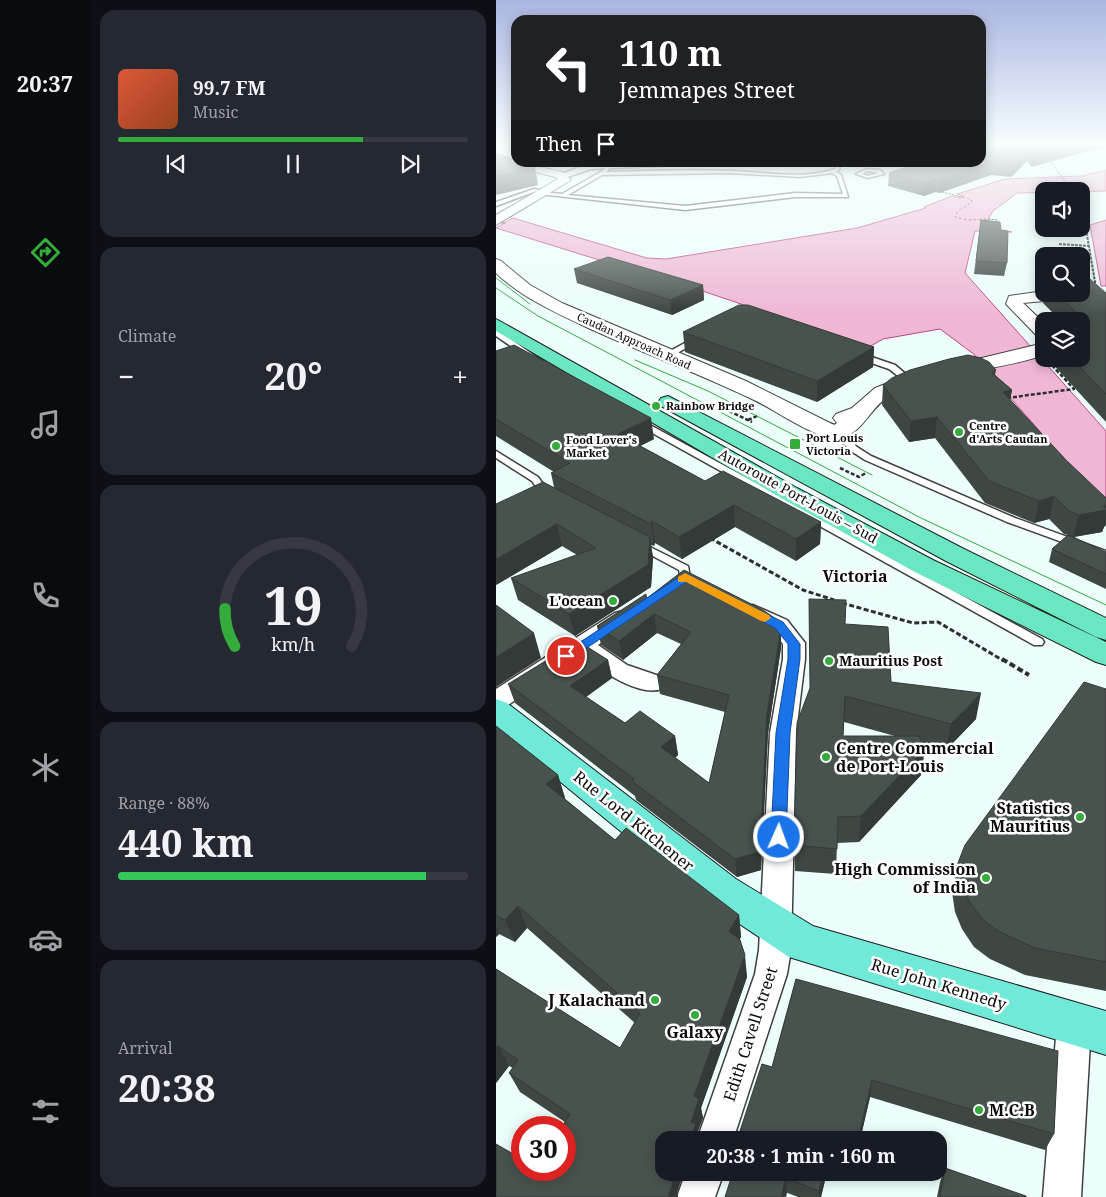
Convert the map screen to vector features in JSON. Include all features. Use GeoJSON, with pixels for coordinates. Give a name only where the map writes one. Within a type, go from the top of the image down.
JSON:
{"type":"FeatureCollection","features":[{"type":"Feature","properties":{"kind":"highway","name":"Autoroute Port-Louis – Sud"},"geometry":{"type":"LineString","coordinates":[[497,312],[955,556],[1106,630]]}},
{"type":"Feature","properties":{"kind":"highway","name":"Autoroute Port-Louis – Sud"},"geometry":{"type":"LineString","coordinates":[[497,312],[789,493],[924,566],[1106,655]]}},
{"type":"Feature","properties":{"kind":"main road","name":"Rue Lord Kitchener"},"geometry":{"type":"LineString","coordinates":[[496,710],[722,891],[776,926]]}},
{"type":"Feature","properties":{"kind":"main road","name":"Rue John Kennedy"},"geometry":{"type":"LineString","coordinates":[[776,926],[803,944],[1090,1029]]}},
{"type":"Feature","properties":{"kind":"street"},"geometry":{"type":"LineString","coordinates":[[506,216],[525,202]]}},
{"type":"Feature","properties":{"kind":"street","name":"Caudan Approach Road"},"geometry":{"type":"LineString","coordinates":[[496,264],[510,277],[534,294],[772,409]]}},
{"type":"Feature","properties":{"kind":"street"},"geometry":{"type":"LineString","coordinates":[[1035,297],[1014,299],[1014,304],[1035,324]]}},
{"type":"Feature","properties":{"kind":"street"},"geometry":{"type":"LineString","coordinates":[[772,409],[820,418],[845,417],[859,412],[882,392],[910,380],[1035,354]]}},
{"type":"Feature","properties":{"kind":"street"},"geometry":{"type":"LineString","coordinates":[[772,409],[837,432],[855,421],[859,412]]}},
{"type":"Feature","properties":{"kind":"street","name":"Edith Cavell Street"},"geometry":{"type":"LineString","coordinates":[[719,1131],[771,974],[775,950],[783,733],[794,659],[794,644],[779,625],[736,603]]}},
{"type":"Feature","properties":{"kind":"street"},"geometry":{"type":"LineString","coordinates":[[496,701],[637,608]]}},
{"type":"Feature","properties":{"kind":"street"},"geometry":{"type":"LineString","coordinates":[[582,645],[619,671],[654,682]]}},
{"type":"Feature","properties":{"kind":"street"},"geometry":{"type":"LineString","coordinates":[[1062,1197],[1090,1029]]}},
{"type":"Feature","properties":{"kind":"street"},"geometry":{"type":"LineString","coordinates":[[696,1197],[702,1181]]}},
{"type":"Feature","properties":{"kind":"lane"},"geometry":{"type":"LineString","coordinates":[[623,202],[685,208],[737,202]]}},
{"type":"Feature","properties":{"kind":"lane"},"geometry":{"type":"LineString","coordinates":[[496,204],[506,216]]}},
{"type":"Feature","properties":{"kind":"lane"},"geometry":{"type":"LineString","coordinates":[[496,333],[534,356],[546,367]]}},
{"type":"Feature","properties":{"kind":"lane"},"geometry":{"type":"LineString","coordinates":[[665,356],[705,336]]}},
{"type":"Feature","properties":{"kind":"lane"},"geometry":{"type":"LineString","coordinates":[[855,354],[892,368],[910,380]]}},
{"type":"Feature","properties":{"kind":"lane"},"geometry":{"type":"LineString","coordinates":[[628,416],[1038,642]]}},
{"type":"Feature","properties":{"kind":"lane"},"geometry":{"type":"LineString","coordinates":[[820,418],[854,449],[868,458],[951,496],[1106,555]]}},
{"type":"Feature","properties":{"kind":"lane"},"geometry":{"type":"LineString","coordinates":[[496,454],[535,479],[542,499]]}},
{"type":"Feature","properties":{"kind":"lane"},"geometry":{"type":"LineString","coordinates":[[632,540],[685,580]]}},
{"type":"Feature","properties":{"kind":"path"},"geometry":{"type":"LineString","coordinates":[[988,219],[998,220]]}},
{"type":"Feature","properties":{"kind":"path"},"geometry":{"type":"LineString","coordinates":[[1087,237],[1097,288],[1091,289]]}},
{"type":"Feature","properties":{"kind":"path"},"geometry":{"type":"LineString","coordinates":[[1059,244],[1089,246]]}},
{"type":"Feature","properties":{"kind":"path"},"geometry":{"type":"LineString","coordinates":[[975,367],[1007,398],[1074,389],[1054,367]]}},
{"type":"Feature","properties":{"kind":"path"},"geometry":{"type":"LineString","coordinates":[[748,420],[772,409]]}},
{"type":"Feature","properties":{"kind":"path"},"geometry":{"type":"LineString","coordinates":[[729,411],[752,422]]}},
{"type":"Feature","properties":{"kind":"path"},"geometry":{"type":"LineString","coordinates":[[840,468],[859,478],[872,470]]}},
{"type":"Feature","properties":{"kind":"path"},"geometry":{"type":"LineString","coordinates":[[705,535],[803,590],[858,609],[913,623],[938,622],[1030,675]]}},
{"type":"Feature","properties":{"kind":"shaded area"},"geometry":{"type":"Polygon","coordinates":[[[937,202],[1005,202],[993,211],[983,228],[1012,232],[975,231],[965,273],[1035,351],[1035,367],[1049,367],[1106,431],[1106,507],[1008,395],[975,363],[975,355],[940,329],[883,339],[869,347],[625,265],[612,264],[496,228],[513,218],[647,258],[666,259],[857,228],[926,208],[924,207],[937,202]]]}},
{"type":"Feature","properties":{"kind":"shaded area"},"geometry":{"type":"Polygon","coordinates":[[[1106,220],[1106,286],[1101,286],[1090,225],[1106,220]]]}},
{"type":"Feature","properties":{"kind":"building"},"geometry":{"type":"Polygon","coordinates":[[[981,220],[1000,222],[1001,230],[1008,231],[1007,263],[976,261],[981,220]]]}},
{"type":"Feature","properties":{"kind":"building"},"geometry":{"type":"Polygon","coordinates":[[[608,257],[703,285],[670,300],[574,269],[608,257]]]}},
{"type":"Feature","properties":{"kind":"building"},"geometry":{"type":"Polygon","coordinates":[[[1090,279],[1106,293],[1106,394],[1080,367],[1090,367],[1090,312],[1076,312],[1065,302],[1090,302],[1090,279]]]}},
{"type":"Feature","properties":{"kind":"building"},"geometry":{"type":"Polygon","coordinates":[[[739,305],[748,305],[874,347],[817,381],[683,332],[739,305]]]}},
{"type":"Feature","properties":{"kind":"building"},"geometry":{"type":"Polygon","coordinates":[[[514,345],[651,418],[618,434],[705,481],[723,471],[821,522],[796,539],[734,505],[679,537],[652,521],[651,524],[551,473],[570,463],[496,419],[496,351],[514,345]]]}},
{"type":"Feature","properties":{"kind":"building"},"geometry":{"type":"Polygon","coordinates":[[[968,355],[989,362],[996,370],[992,373],[1012,390],[1003,392],[1066,460],[1106,498],[1106,505],[1103,506],[1106,510],[1079,515],[1069,511],[1054,496],[1039,501],[989,481],[937,417],[911,421],[883,385],[892,378],[910,370],[968,355]]]}},
{"type":"Feature","properties":{"kind":"building"},"geometry":{"type":"Polygon","coordinates":[[[543,482],[650,537],[648,565],[569,614],[511,578],[596,548],[557,524],[496,559],[496,504],[543,482]]]}},
{"type":"Feature","properties":{"kind":"building"},"geometry":{"type":"Polygon","coordinates":[[[1068,535],[1106,552],[1106,574],[1052,549],[1068,535]]]}},
{"type":"Feature","properties":{"kind":"building"},"geometry":{"type":"Polygon","coordinates":[[[684,570],[763,610],[773,617],[781,629],[767,714],[760,852],[735,859],[632,781],[634,779],[508,684],[578,641],[608,660],[570,686],[625,723],[640,711],[675,736],[661,747],[709,783],[729,695],[657,675],[691,632],[654,614],[619,641],[597,626],[646,594],[646,599],[684,570]]]}},
{"type":"Feature","properties":{"kind":"building"},"geometry":{"type":"Polygon","coordinates":[[[809,599],[846,600],[845,624],[888,627],[891,682],[981,693],[951,724],[845,696],[843,736],[919,736],[925,749],[861,816],[838,817],[837,849],[794,845],[797,723],[810,688],[809,599]]]}},
{"type":"Feature","properties":{"kind":"building"},"geometry":{"type":"Polygon","coordinates":[[[496,605],[534,633],[496,657],[496,605]]]}},
{"type":"Feature","properties":{"kind":"building"},"geometry":{"type":"Polygon","coordinates":[[[1084,682],[1106,689],[1106,962],[1035,948],[998,931],[982,919],[969,901],[962,884],[958,863],[965,845],[1084,682]]]}},
{"type":"Feature","properties":{"kind":"building"},"geometry":{"type":"Polygon","coordinates":[[[496,726],[558,775],[546,784],[615,840],[626,828],[739,915],[729,931],[740,940],[745,955],[694,1096],[699,1099],[691,1122],[696,1124],[693,1131],[655,1131],[655,1181],[671,1181],[673,1183],[668,1197],[496,1197],[496,1144],[511,1153],[511,1181],[576,1181],[576,1116],[569,1116],[570,1114],[509,1073],[518,1060],[498,1046],[496,1048],[496,969],[620,1048],[640,1013],[518,906],[505,920],[496,916],[496,726]]]}},
{"type":"Feature","properties":{"kind":"building"},"geometry":{"type":"Polygon","coordinates":[[[796,979],[1058,1051],[1054,1134],[872,1080],[860,1131],[740,1131],[762,1064],[772,1067],[796,979]]]}},
{"type":"Feature","properties":{"kind":"building"},"geometry":{"type":"Polygon","coordinates":[[[947,1169],[1026,1196],[1026,1197],[940,1197],[943,1181],[947,1181],[947,1169]]]}},
{"type":"Feature","properties":{"kind":"building"},"geometry":{"type":"Polygon","coordinates":[[[730,1181],[785,1181],[781,1197],[725,1197],[730,1181]]]}},
{"type":"Feature","properties":{"kind":"building"},"geometry":{"type":"Polygon","coordinates":[[[794,1181],[822,1181],[819,1191],[794,1181]]]}},
{"type":"Feature","properties":{"kind":"waterway"},"geometry":{"type":"LineString","coordinates":[[496,221],[504,223]]}},
{"type":"Feature","properties":{"kind":"ferry route"},"geometry":{"type":"LineString","coordinates":[[972,202],[957,212],[955,217],[967,220],[988,219]]}},
{"type":"Feature","properties":{"kind":"tram line"},"geometry":{"type":"LineString","coordinates":[[496,278],[530,304]]}},
{"type":"Feature","properties":{"kind":"tram line"},"geometry":{"type":"LineString","coordinates":[[496,288],[538,316],[921,518],[1106,605]]}},
{"type":"Feature","properties":{"kind":"tram line"},"geometry":{"type":"LineString","coordinates":[[635,360],[708,391],[872,475]]}},
{"type":"Feature","properties":{"kind":"slow traffic"},"geometry":{"type":"LineString","coordinates":[[682,579],[685,577],[765,618]]}},
{"type":"Feature","properties":{"kind":"place","name":"Rainbow Bridge"},"geometry":{"type":"Point","coordinates":[656,406]}},
{"type":"Feature","properties":{"kind":"place","name":"Centre d'Arts Caudan"},"geometry":{"type":"Point","coordinates":[959,432]}},
{"type":"Feature","properties":{"kind":"place","name":"Port Louis Victoria"},"geometry":{"type":"Point","coordinates":[795,444]}},
{"type":"Feature","properties":{"kind":"place","name":"Food Lover's Market"},"geometry":{"type":"Point","coordinates":[556,446]}},
{"type":"Feature","properties":{"kind":"place","name":"L'ocean"},"geometry":{"type":"Point","coordinates":[613,601]}},
{"type":"Feature","properties":{"kind":"place","name":"Mauritius Post"},"geometry":{"type":"Point","coordinates":[829,661]}},
{"type":"Feature","properties":{"kind":"place","name":"Centre Commercial de Port-Louis"},"geometry":{"type":"Point","coordinates":[826,757]}},
{"type":"Feature","properties":{"kind":"place","name":"Statistics Mauritius"},"geometry":{"type":"Point","coordinates":[1080,817]}},
{"type":"Feature","properties":{"kind":"place","name":"High Commission of India"},"geometry":{"type":"Point","coordinates":[986,878]}},
{"type":"Feature","properties":{"kind":"place","name":"J Kalachand"},"geometry":{"type":"Point","coordinates":[655,1000]}},
{"type":"Feature","properties":{"kind":"place","name":"Galaxy"},"geometry":{"type":"Point","coordinates":[695,1015]}},
{"type":"Feature","properties":{"kind":"place","name":"M.C.B"},"geometry":{"type":"Point","coordinates":[979,1110]}},
{"type":"Feature","properties":{"kind":"district","name":"Victoria"},"geometry":{"type":"Point","coordinates":[855,576]}},
{"type":"Feature","properties":{"kind":"route"},"geometry":{"type":"LineString","coordinates":[[566,656],[685,577],[779,625],[794,644],[794,659],[783,733],[779,837]]}}]}
